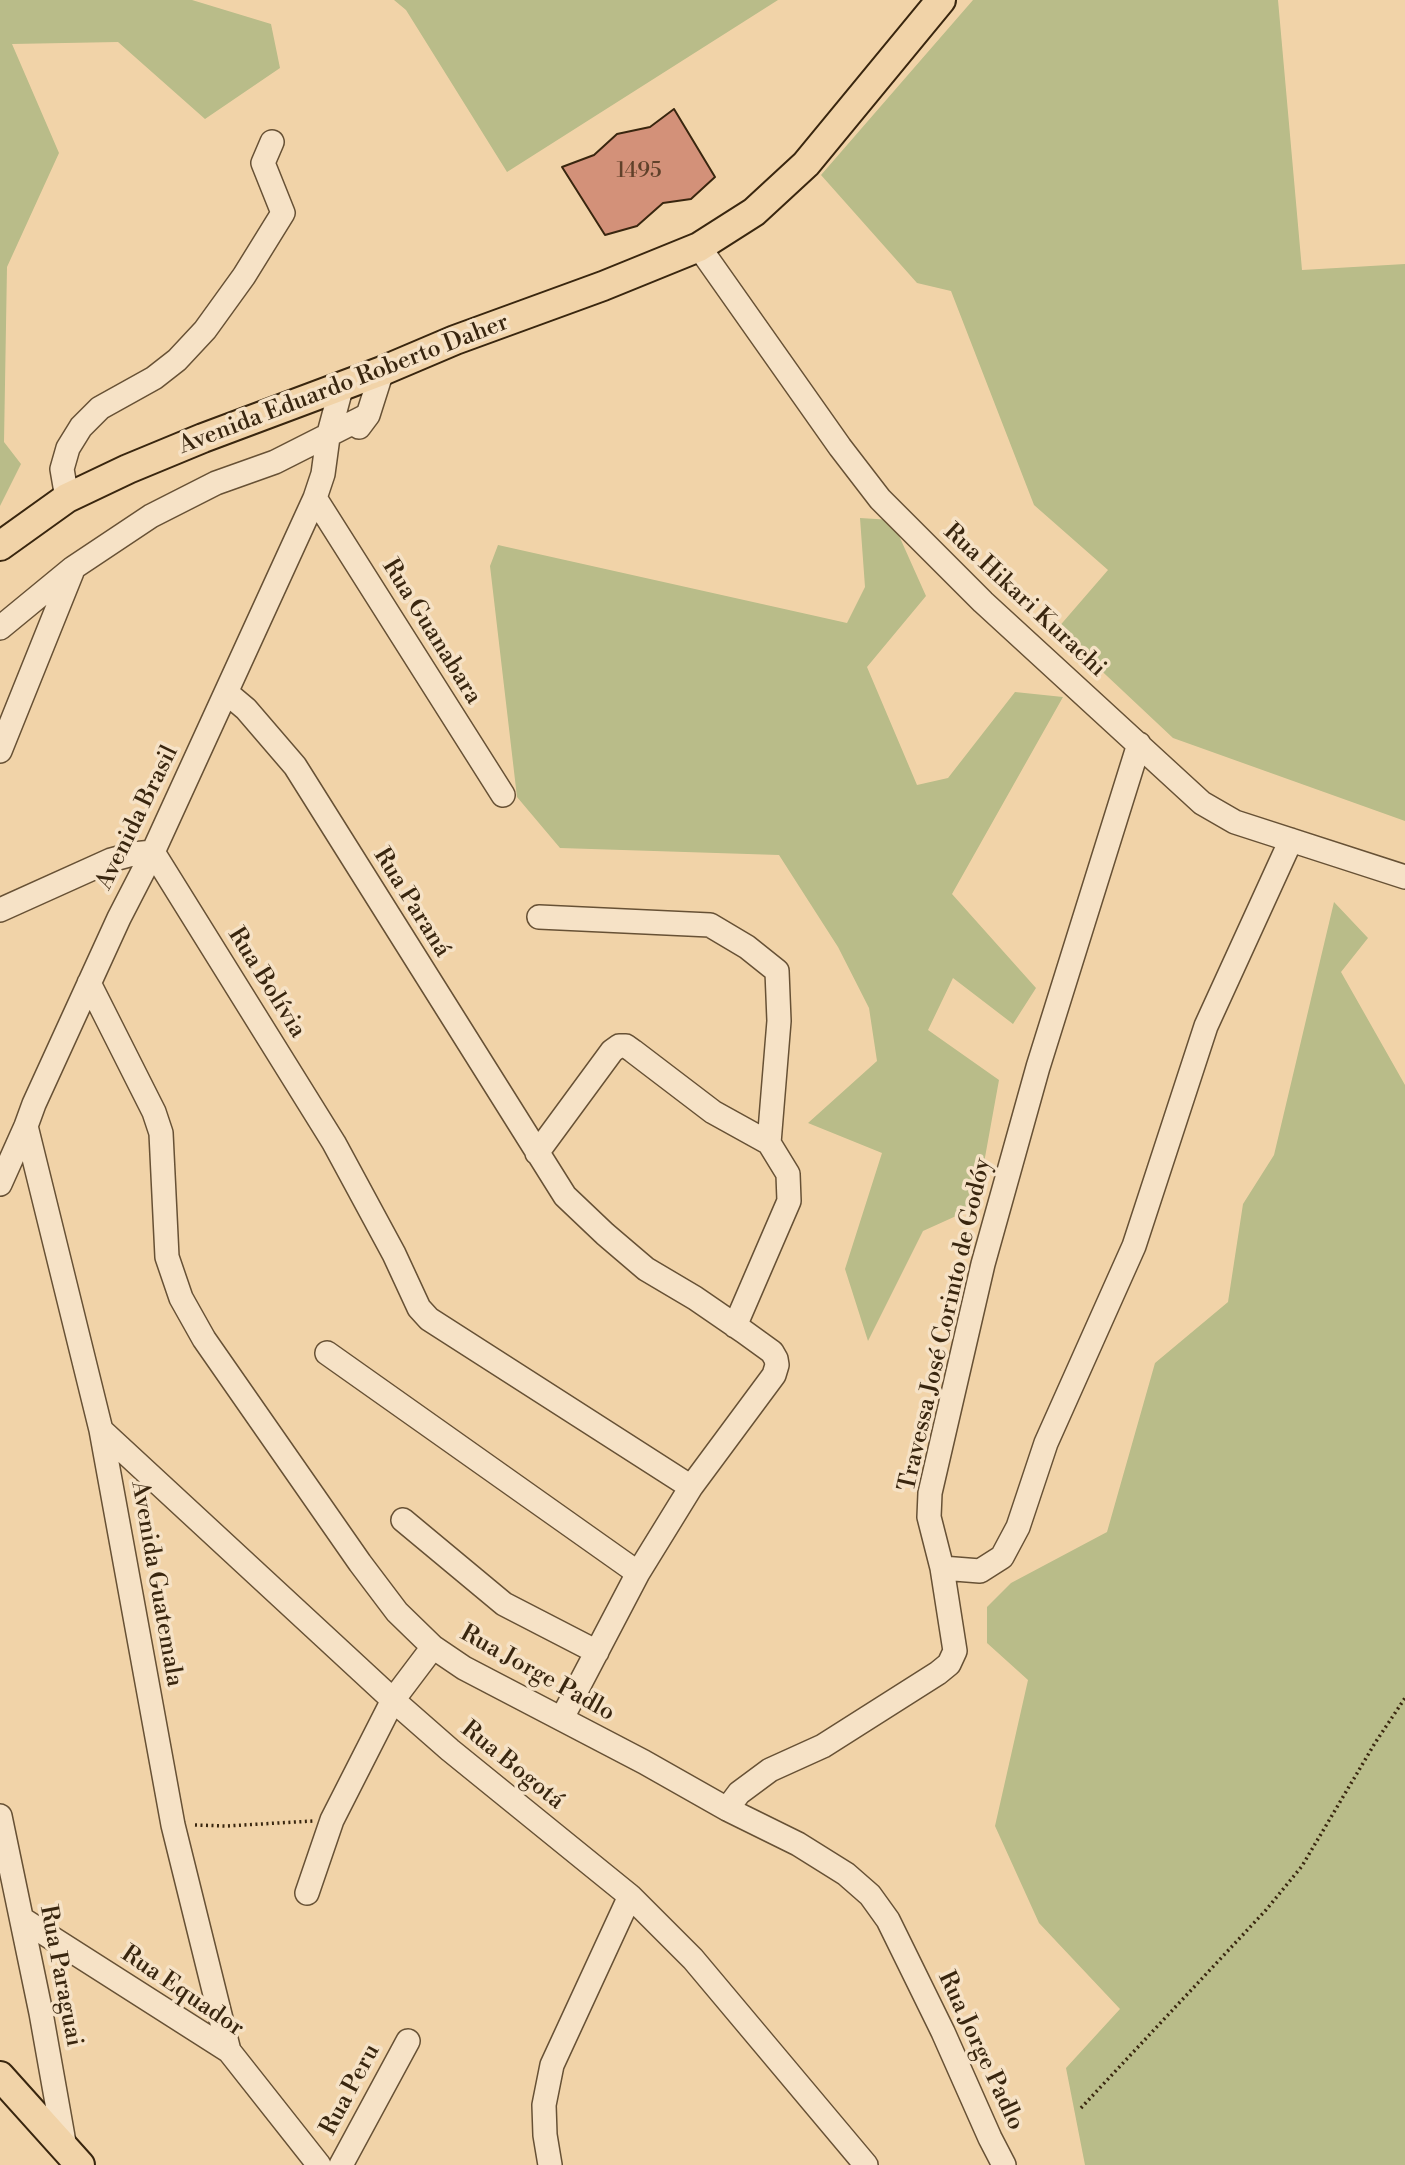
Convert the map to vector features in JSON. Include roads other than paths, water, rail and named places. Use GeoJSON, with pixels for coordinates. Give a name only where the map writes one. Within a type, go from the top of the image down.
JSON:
{"type":"FeatureCollection","features":[{"type":"Feature","properties":{"kind":"main road","name":"Avenida Eduardo Roberto Daher"},"geometry":{"type":"LineString","coordinates":[[0,546],[67,498],[128,469],[455,340],[615,282],[699,247],[754,212],[806,164],[941,0]]}},
{"type":"Feature","properties":{"kind":"main road"},"geometry":{"type":"LineString","coordinates":[[0,2076],[72,2156]]}},
{"type":"Feature","properties":{"kind":"street"},"geometry":{"type":"LineString","coordinates":[[67,498],[62,469],[68,447],[81,427],[100,408],[154,378],[177,360],[205,330],[244,276],[284,213],[263,163],[272,142]]}},
{"type":"Feature","properties":{"kind":"street","name":"Rua Hikari Kurachi"},"geometry":{"type":"LineString","coordinates":[[699,247],[840,447],[880,499],[983,602],[1202,803],[1235,822],[1405,877]]}},
{"type":"Feature","properties":{"kind":"street","name":"Avenida Brasil"},"geometry":{"type":"LineString","coordinates":[[323,474],[368,415],[382,371]]}},
{"type":"Feature","properties":{"kind":"street","name":"Avenida Brasil"},"geometry":{"type":"LineString","coordinates":[[0,1184],[89,983],[153,852],[315,498],[323,474],[328,437],[342,385]]}},
{"type":"Feature","properties":{"kind":"street"},"geometry":{"type":"LineString","coordinates":[[0,628],[73,568],[151,516],[216,483],[275,462],[368,415]]}},
{"type":"Feature","properties":{"kind":"street","name":"Rua Guanabara"},"geometry":{"type":"LineString","coordinates":[[315,498],[503,795]]}},
{"type":"Feature","properties":{"kind":"street"},"geometry":{"type":"LineString","coordinates":[[0,751],[73,568]]}},
{"type":"Feature","properties":{"kind":"street","name":"Rua Paraná"},"geometry":{"type":"LineString","coordinates":[[227,693],[246,709],[295,766],[565,1196],[604,1234],[646,1269],[695,1298],[772,1352],[777,1365],[774,1375],[691,1487]]}},
{"type":"Feature","properties":{"kind":"street","name":"Travessa José Corinto de Godóy"},"geometry":{"type":"LineString","coordinates":[[727,1809],[739,1793],[770,1770],[823,1746],[938,1673],[949,1664],[955,1651],[942,1568],[929,1517],[930,1493],[983,1264],[1038,1067],[1139,744]]}},
{"type":"Feature","properties":{"kind":"street"},"geometry":{"type":"LineString","coordinates":[[942,1568],[980,1571],[1002,1557],[1018,1527],[1046,1443],[1134,1246],[1206,1026],[1291,840]]}},
{"type":"Feature","properties":{"kind":"street"},"geometry":{"type":"LineString","coordinates":[[0,910],[111,860],[133,853],[153,852]]}},
{"type":"Feature","properties":{"kind":"street","name":"Rua Bolívia"},"geometry":{"type":"LineString","coordinates":[[153,852],[334,1143],[394,1254],[419,1308],[429,1320],[691,1487]]}},
{"type":"Feature","properties":{"kind":"street"},"geometry":{"type":"LineString","coordinates":[[539,917],[710,925],[747,947],[777,971],[779,1020],[769,1143]]}},
{"type":"Feature","properties":{"kind":"street","name":"Rua Jorge Padlo"},"geometry":{"type":"LineString","coordinates":[[89,983],[161,1133],[167,1257],[181,1298],[204,1339],[397,1612],[433,1647],[464,1668],[562,1718],[727,1809],[798,1844],[846,1874],[870,1895],[888,1920],[1004,2165]]}},
{"type":"Feature","properties":{"kind":"street"},"geometry":{"type":"LineString","coordinates":[[537,1153],[612,1051],[619,1046],[626,1046],[713,1112],[769,1143],[788,1174],[789,1200],[735,1326]]}},
{"type":"Feature","properties":{"kind":"street","name":"Avenida Guatemala"},"geometry":{"type":"LineString","coordinates":[[26,1126],[101,1430],[173,1825],[229,2051]]}},
{"type":"Feature","properties":{"kind":"street"},"geometry":{"type":"LineString","coordinates":[[327,1353],[638,1573]]}},
{"type":"Feature","properties":{"kind":"street","name":"Rua Bogotá"},"geometry":{"type":"LineString","coordinates":[[101,1430],[393,1700],[450,1750],[630,1896],[693,1959],[866,2165]]}},
{"type":"Feature","properties":{"kind":"street"},"geometry":{"type":"LineString","coordinates":[[562,1718],[638,1573],[691,1487]]}},
{"type":"Feature","properties":{"kind":"street"},"geometry":{"type":"LineString","coordinates":[[403,1520],[504,1604],[597,1651]]}},
{"type":"Feature","properties":{"kind":"street"},"geometry":{"type":"LineString","coordinates":[[307,1893],[332,1820],[393,1700],[433,1647]]}},
{"type":"Feature","properties":{"kind":"street","name":"Rua Paraguai"},"geometry":{"type":"LineString","coordinates":[[0,1816],[72,2156]]}},
{"type":"Feature","properties":{"kind":"street"},"geometry":{"type":"LineString","coordinates":[[550,2165],[544,2105],[552,2065],[630,1896]]}},
{"type":"Feature","properties":{"kind":"street","name":"Rua Equador"},"geometry":{"type":"LineString","coordinates":[[22,1919],[229,2051],[319,2165]]}},
{"type":"Feature","properties":{"kind":"street","name":"Rua Peru"},"geometry":{"type":"LineString","coordinates":[[341,2165],[408,2041]]}}]}
